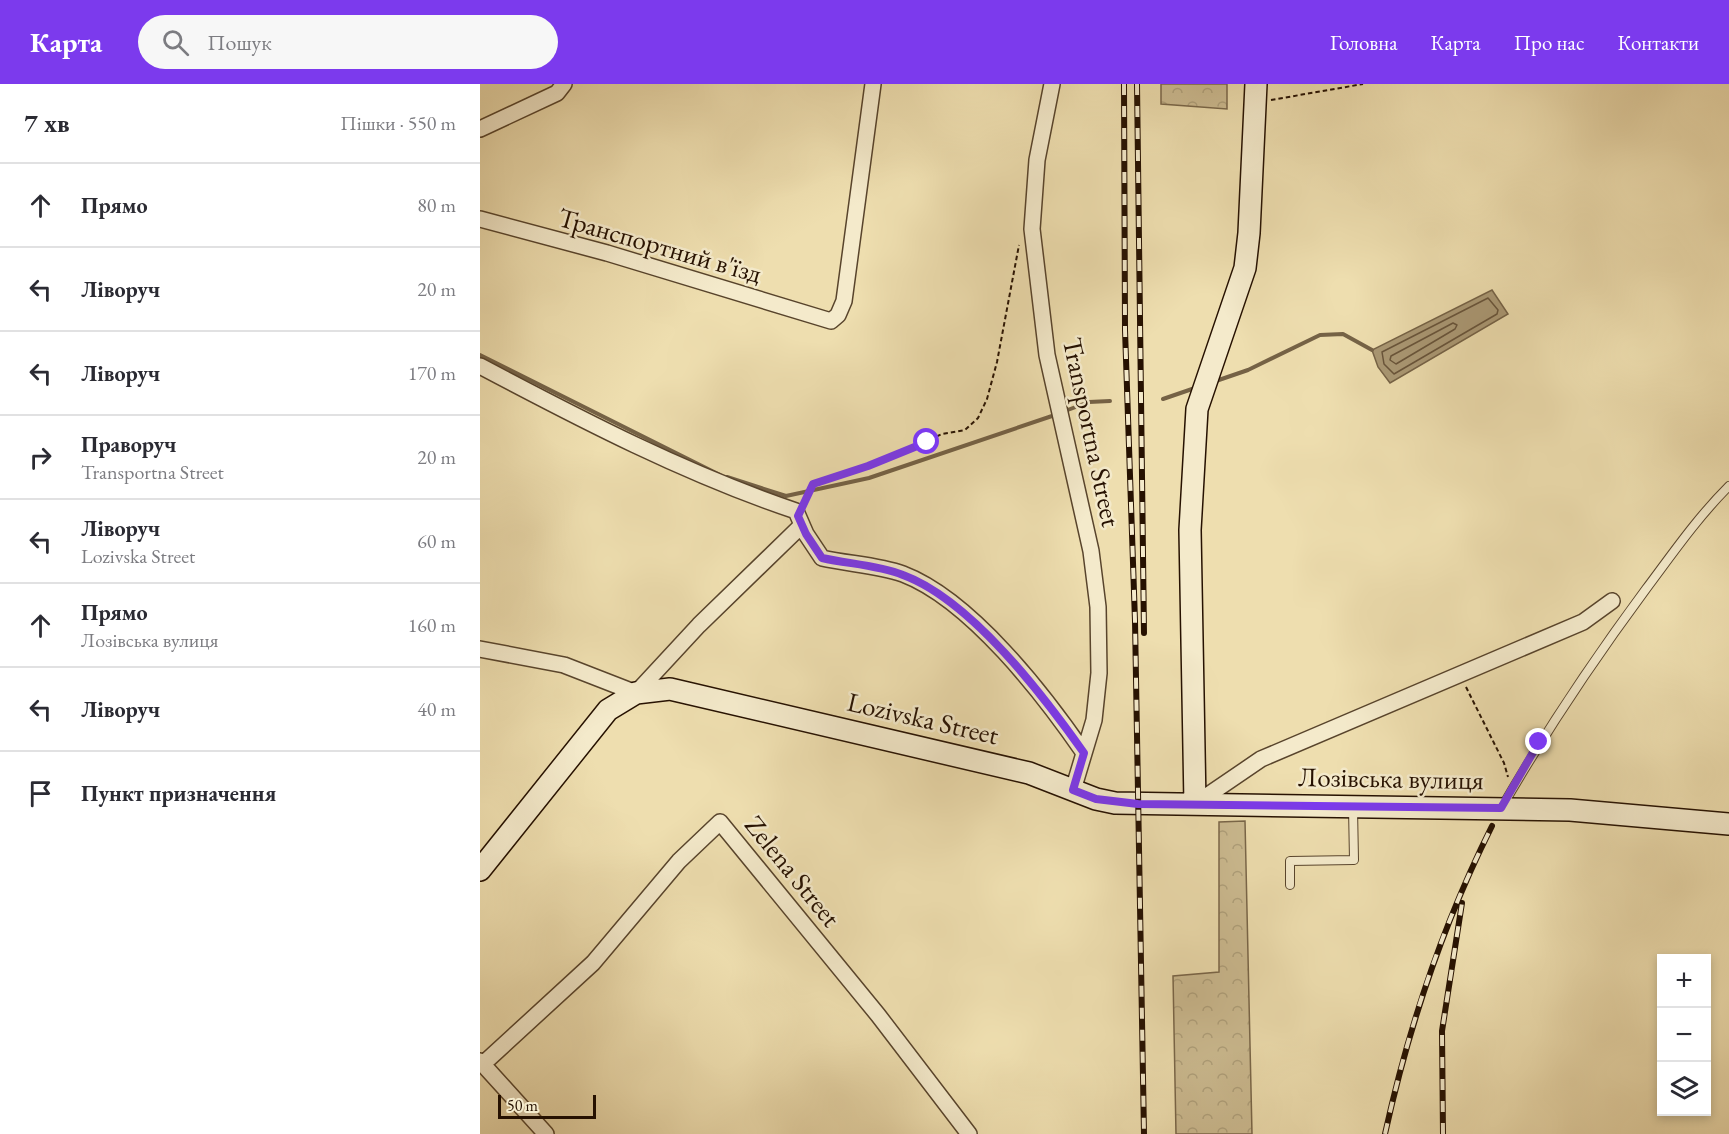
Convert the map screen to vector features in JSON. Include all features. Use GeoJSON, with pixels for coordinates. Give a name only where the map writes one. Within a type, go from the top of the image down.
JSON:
{"type":"FeatureCollection","features":[{"type":"Feature","properties":{"kind":"main road"},"geometry":{"type":"LineString","coordinates":[[1195,804],[1190,530],[1197,410],[1245,268],[1256,93]]}},
{"type":"Feature","properties":{"kind":"main road","name":"Lozivska Street"},"geometry":{"type":"LineString","coordinates":[[636,693],[670,689],[1029,773],[1115,803],[1195,804]]}},
{"type":"Feature","properties":{"kind":"main road"},"geometry":{"type":"LineString","coordinates":[[480,870],[608,711],[636,693]]}},
{"type":"Feature","properties":{"kind":"main road","name":"Лозівська вулиця"},"geometry":{"type":"LineString","coordinates":[[1195,804],[1353,806],[1506,800],[1570,810],[1729,824]]}},
{"type":"Feature","properties":{"kind":"street"},"geometry":{"type":"LineString","coordinates":[[480,129],[557,93],[564,84]]}},
{"type":"Feature","properties":{"kind":"street","name":"Транспортний в'їзд"},"geometry":{"type":"LineString","coordinates":[[480,219],[608,253],[831,321],[838,315],[843,302],[873,84]]}},
{"type":"Feature","properties":{"kind":"street","name":"Transportna Street"},"geometry":{"type":"LineString","coordinates":[[1052,84],[1037,159],[1033,223],[1047,355],[1091,551],[1098,607],[1099,673],[1094,720],[1073,790]]}},
{"type":"Feature","properties":{"kind":"street"},"geometry":{"type":"LineString","coordinates":[[480,366],[663,459],[733,490],[796,511],[822,558],[903,574],[940,594],[1037,687],[1084,753]]}},
{"type":"Feature","properties":{"kind":"street"},"geometry":{"type":"LineString","coordinates":[[480,649],[564,665],[636,693],[800,520]]}},
{"type":"Feature","properties":{"kind":"street"},"geometry":{"type":"LineString","coordinates":[[1195,804],[1261,759],[1582,622],[1612,601]]}},
{"type":"Feature","properties":{"kind":"street","name":"Zelena Street"},"geometry":{"type":"LineString","coordinates":[[482,1062],[593,963],[679,861],[720,822],[878,1015],[969,1134]]}},
{"type":"Feature","properties":{"kind":"street"},"geometry":{"type":"LineString","coordinates":[[482,1062],[546,1134]]}},
{"type":"Feature","properties":{"kind":"lane"},"geometry":{"type":"LineString","coordinates":[[1506,800],[1539,742],[1591,663],[1700,515],[1729,486]]}},
{"type":"Feature","properties":{"kind":"lane"},"geometry":{"type":"LineString","coordinates":[[1290,885],[1290,861],[1354,860],[1353,806]]}},
{"type":"Feature","properties":{"kind":"path"},"geometry":{"type":"LineString","coordinates":[[1256,93],[1363,84]]}},
{"type":"Feature","properties":{"kind":"path"},"geometry":{"type":"LineString","coordinates":[[800,520],[813,484],[878,463],[942,434],[965,430],[978,418],[987,399],[997,362],[1019,245],[1033,223]]}},
{"type":"Feature","properties":{"kind":"path"},"geometry":{"type":"LineString","coordinates":[[1459,674],[1504,763],[1506,800]]}},
{"type":"Feature","properties":{"kind":"green space"},"geometry":{"type":"Polygon","coordinates":[[[1161,84],[1227,84],[1227,109],[1161,104],[1161,84]]]}},
{"type":"Feature","properties":{"kind":"green space"},"geometry":{"type":"Polygon","coordinates":[[[1245,821],[1252,1134],[1176,1134],[1173,976],[1219,972],[1219,822],[1245,821]]]}},
{"type":"Feature","properties":{"kind":"water"},"geometry":{"type":"Polygon","coordinates":[[[1492,290],[1508,314],[1390,383],[1378,367],[1372,350],[1492,290]]]}},
{"type":"Feature","properties":{"kind":"waterway"},"geometry":{"type":"LineString","coordinates":[[1213,382],[1248,370],[1320,335],[1343,334],[1372,350]]}},
{"type":"Feature","properties":{"kind":"waterway"},"geometry":{"type":"LineString","coordinates":[[480,355],[720,475]]}},
{"type":"Feature","properties":{"kind":"waterway"},"geometry":{"type":"LineString","coordinates":[[1163,399],[1195,388]]}},
{"type":"Feature","properties":{"kind":"waterway"},"geometry":{"type":"LineString","coordinates":[[1065,411],[1089,402],[1110,401]]}},
{"type":"Feature","properties":{"kind":"waterway"},"geometry":{"type":"LineString","coordinates":[[727,477],[786,496],[869,478],[1058,414]]}},
{"type":"Feature","properties":{"kind":"railway"},"geometry":{"type":"LineString","coordinates":[[1124,84],[1125,330],[1135,621],[1144,1134]]}},
{"type":"Feature","properties":{"kind":"railway"},"geometry":{"type":"LineString","coordinates":[[1137,84],[1144,633]]}},
{"type":"Feature","properties":{"kind":"railway"},"geometry":{"type":"LineString","coordinates":[[1385,1134],[1416,1015],[1442,939],[1492,826]]}},
{"type":"Feature","properties":{"kind":"railway"},"geometry":{"type":"LineString","coordinates":[[1443,1134],[1442,1031],[1462,903]]}},
{"type":"Feature","properties":{"kind":"route"},"geometry":{"type":"LineString","coordinates":[[927,442],[897,456],[813,484],[798,516],[806,534],[822,558],[903,574],[940,594],[979,628],[1037,687],[1084,753],[1073,790],[1096,799],[1138,804],[1501,808],[1539,742]]}}]}
